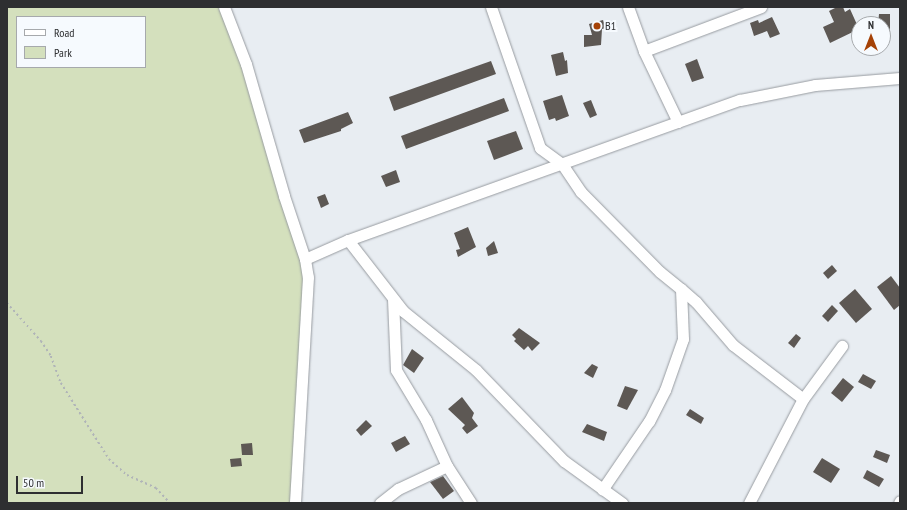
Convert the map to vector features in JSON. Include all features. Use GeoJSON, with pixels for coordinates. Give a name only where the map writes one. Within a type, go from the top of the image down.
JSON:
{"type":"FeatureCollection","features":[{"type":"Feature","properties":{"kind":"street"},"geometry":{"type":"LineString","coordinates":[[224,7],[246,64],[284,196],[305,259],[308,277],[308,311],[301,380],[295,503]]}},
{"type":"Feature","properties":{"kind":"street"},"geometry":{"type":"LineString","coordinates":[[491,7],[538,146],[562,164],[581,192],[660,272],[696,302],[734,345],[803,399]]}},
{"type":"Feature","properties":{"kind":"street"},"geometry":{"type":"LineString","coordinates":[[628,7],[644,51],[678,122]]}},
{"type":"Feature","properties":{"kind":"street"},"geometry":{"type":"LineString","coordinates":[[644,51],[760,7]]}},
{"type":"Feature","properties":{"kind":"street"},"geometry":{"type":"LineString","coordinates":[[305,259],[348,240],[740,100],[814,85],[900,78]]}},
{"type":"Feature","properties":{"kind":"street"},"geometry":{"type":"LineString","coordinates":[[348,240],[403,311],[476,370],[564,461],[602,490],[622,503]]}},
{"type":"Feature","properties":{"kind":"street"},"geometry":{"type":"LineString","coordinates":[[602,490],[649,421],[665,390],[684,333],[681,289]]}},
{"type":"Feature","properties":{"kind":"street"},"geometry":{"type":"LineString","coordinates":[[393,299],[396,370],[426,420],[447,466],[471,503]]}},
{"type":"Feature","properties":{"kind":"street"},"geometry":{"type":"LineString","coordinates":[[749,503],[803,399],[842,346]]}},
{"type":"Feature","properties":{"kind":"street"},"geometry":{"type":"LineString","coordinates":[[380,503],[398,489],[447,466]]}},
{"type":"Feature","properties":{"kind":"path"},"geometry":{"type":"LineString","coordinates":[[7,303],[41,341],[51,356],[61,383],[109,459],[127,475],[156,488],[170,503]]}},
{"type":"Feature","properties":{"kind":"green space"},"geometry":{"type":"Polygon","coordinates":[[[7,7],[224,7],[305,259],[295,503],[7,503],[7,7]]]}},
{"type":"Feature","properties":{"kind":"building"},"geometry":{"type":"Polygon","coordinates":[[[837,7],[843,7],[845,12],[850,9],[853,16],[851,16],[851,33],[830,43],[823,27],[834,22],[829,11],[837,7]]]}},
{"type":"Feature","properties":{"kind":"building"},"geometry":{"type":"Polygon","coordinates":[[[879,14],[890,14],[890,16],[879,16],[879,14]]]}},
{"type":"Feature","properties":{"kind":"building"},"geometry":{"type":"Polygon","coordinates":[[[772,17],[780,34],[770,38],[767,31],[754,36],[750,23],[758,20],[759,23],[772,17]]]}},
{"type":"Feature","properties":{"kind":"building"},"geometry":{"type":"Polygon","coordinates":[[[603,20],[606,28],[602,29],[601,45],[584,47],[584,35],[592,35],[589,24],[603,20]]]}},
{"type":"Feature","properties":{"kind":"building"},"geometry":{"type":"Polygon","coordinates":[[[563,52],[565,61],[567,60],[568,73],[556,76],[551,55],[563,52]]]}},
{"type":"Feature","properties":{"kind":"building"},"geometry":{"type":"Polygon","coordinates":[[[697,59],[704,78],[692,82],[685,64],[697,59]]]}},
{"type":"Feature","properties":{"kind":"building"},"geometry":{"type":"Polygon","coordinates":[[[491,61],[496,74],[394,111],[389,97],[491,61]]]}},
{"type":"Feature","properties":{"kind":"building"},"geometry":{"type":"Polygon","coordinates":[[[562,95],[569,116],[556,121],[555,118],[549,120],[543,101],[562,95]]]}},
{"type":"Feature","properties":{"kind":"building"},"geometry":{"type":"Polygon","coordinates":[[[504,98],[509,111],[406,149],[401,136],[504,98]]]}},
{"type":"Feature","properties":{"kind":"building"},"geometry":{"type":"Polygon","coordinates":[[[591,100],[597,115],[590,118],[583,103],[591,100]]]}},
{"type":"Feature","properties":{"kind":"building"},"geometry":{"type":"Polygon","coordinates":[[[348,112],[353,123],[341,129],[341,131],[304,143],[299,130],[348,112]]]}},
{"type":"Feature","properties":{"kind":"building"},"geometry":{"type":"Polygon","coordinates":[[[516,131],[523,149],[494,160],[487,141],[516,131]]]}},
{"type":"Feature","properties":{"kind":"building"},"geometry":{"type":"Polygon","coordinates":[[[396,170],[400,182],[386,187],[381,176],[396,170]]]}},
{"type":"Feature","properties":{"kind":"building"},"geometry":{"type":"Polygon","coordinates":[[[325,194],[329,204],[321,208],[317,197],[325,194]]]}},
{"type":"Feature","properties":{"kind":"building"},"geometry":{"type":"Polygon","coordinates":[[[468,227],[476,247],[458,257],[456,250],[460,249],[454,233],[468,227]]]}},
{"type":"Feature","properties":{"kind":"building"},"geometry":{"type":"Polygon","coordinates":[[[494,241],[498,253],[488,256],[486,248],[494,241]]]}},
{"type":"Feature","properties":{"kind":"building"},"geometry":{"type":"Polygon","coordinates":[[[832,265],[837,271],[828,279],[823,273],[832,265]]]}},
{"type":"Feature","properties":{"kind":"building"},"geometry":{"type":"Polygon","coordinates":[[[891,276],[900,288],[900,305],[894,310],[877,287],[891,276]]]}},
{"type":"Feature","properties":{"kind":"building"},"geometry":{"type":"Polygon","coordinates":[[[855,289],[872,309],[856,323],[839,303],[855,289]]]}},
{"type":"Feature","properties":{"kind":"building"},"geometry":{"type":"Polygon","coordinates":[[[832,305],[838,311],[828,322],[822,316],[832,305]]]}},
{"type":"Feature","properties":{"kind":"building"},"geometry":{"type":"Polygon","coordinates":[[[519,328],[540,343],[532,351],[528,346],[524,350],[514,341],[516,339],[512,335],[519,328]]]}},
{"type":"Feature","properties":{"kind":"building"},"geometry":{"type":"Polygon","coordinates":[[[796,334],[801,338],[794,348],[788,343],[796,334]]]}},
{"type":"Feature","properties":{"kind":"building"},"geometry":{"type":"Polygon","coordinates":[[[412,349],[424,358],[414,373],[403,365],[412,349]]]}},
{"type":"Feature","properties":{"kind":"building"},"geometry":{"type":"Polygon","coordinates":[[[592,364],[598,367],[593,378],[584,373],[592,364]]]}},
{"type":"Feature","properties":{"kind":"building"},"geometry":{"type":"Polygon","coordinates":[[[863,374],[876,381],[871,389],[858,382],[863,374]]]}},
{"type":"Feature","properties":{"kind":"building"},"geometry":{"type":"Polygon","coordinates":[[[843,378],[854,387],[842,402],[831,393],[843,378]]]}},
{"type":"Feature","properties":{"kind":"building"},"geometry":{"type":"Polygon","coordinates":[[[625,386],[638,390],[627,410],[617,406],[625,386]]]}},
{"type":"Feature","properties":{"kind":"building"},"geometry":{"type":"Polygon","coordinates":[[[462,397],[474,413],[472,418],[478,426],[467,434],[462,428],[465,425],[448,409],[462,397]]]}},
{"type":"Feature","properties":{"kind":"building"},"geometry":{"type":"Polygon","coordinates":[[[690,409],[704,418],[701,424],[686,415],[690,409]]]}},
{"type":"Feature","properties":{"kind":"building"},"geometry":{"type":"Polygon","coordinates":[[[366,420],[372,426],[361,436],[356,430],[366,420]]]}},
{"type":"Feature","properties":{"kind":"building"},"geometry":{"type":"Polygon","coordinates":[[[587,424],[607,432],[604,441],[582,432],[587,424]]]}},
{"type":"Feature","properties":{"kind":"building"},"geometry":{"type":"Polygon","coordinates":[[[405,436],[410,444],[396,452],[391,443],[405,436]]]}},
{"type":"Feature","properties":{"kind":"building"},"geometry":{"type":"Polygon","coordinates":[[[252,443],[253,455],[242,455],[241,444],[252,443]]]}},
{"type":"Feature","properties":{"kind":"building"},"geometry":{"type":"Polygon","coordinates":[[[876,450],[890,455],[887,463],[873,457],[876,450]]]}},
{"type":"Feature","properties":{"kind":"building"},"geometry":{"type":"Polygon","coordinates":[[[241,458],[242,466],[231,467],[230,459],[241,458]]]}},
{"type":"Feature","properties":{"kind":"building"},"geometry":{"type":"Polygon","coordinates":[[[822,458],[840,469],[831,483],[813,472],[822,458]]]}},
{"type":"Feature","properties":{"kind":"building"},"geometry":{"type":"Polygon","coordinates":[[[867,470],[884,479],[879,487],[863,478],[867,470]]]}},
{"type":"Feature","properties":{"kind":"building"},"geometry":{"type":"Polygon","coordinates":[[[443,476],[454,491],[443,499],[430,482],[443,476]]]}},
{"type":"Feature","properties":{"kind":"place","name":"B1"},"geometry":{"type":"Point","coordinates":[597,26]}}]}
